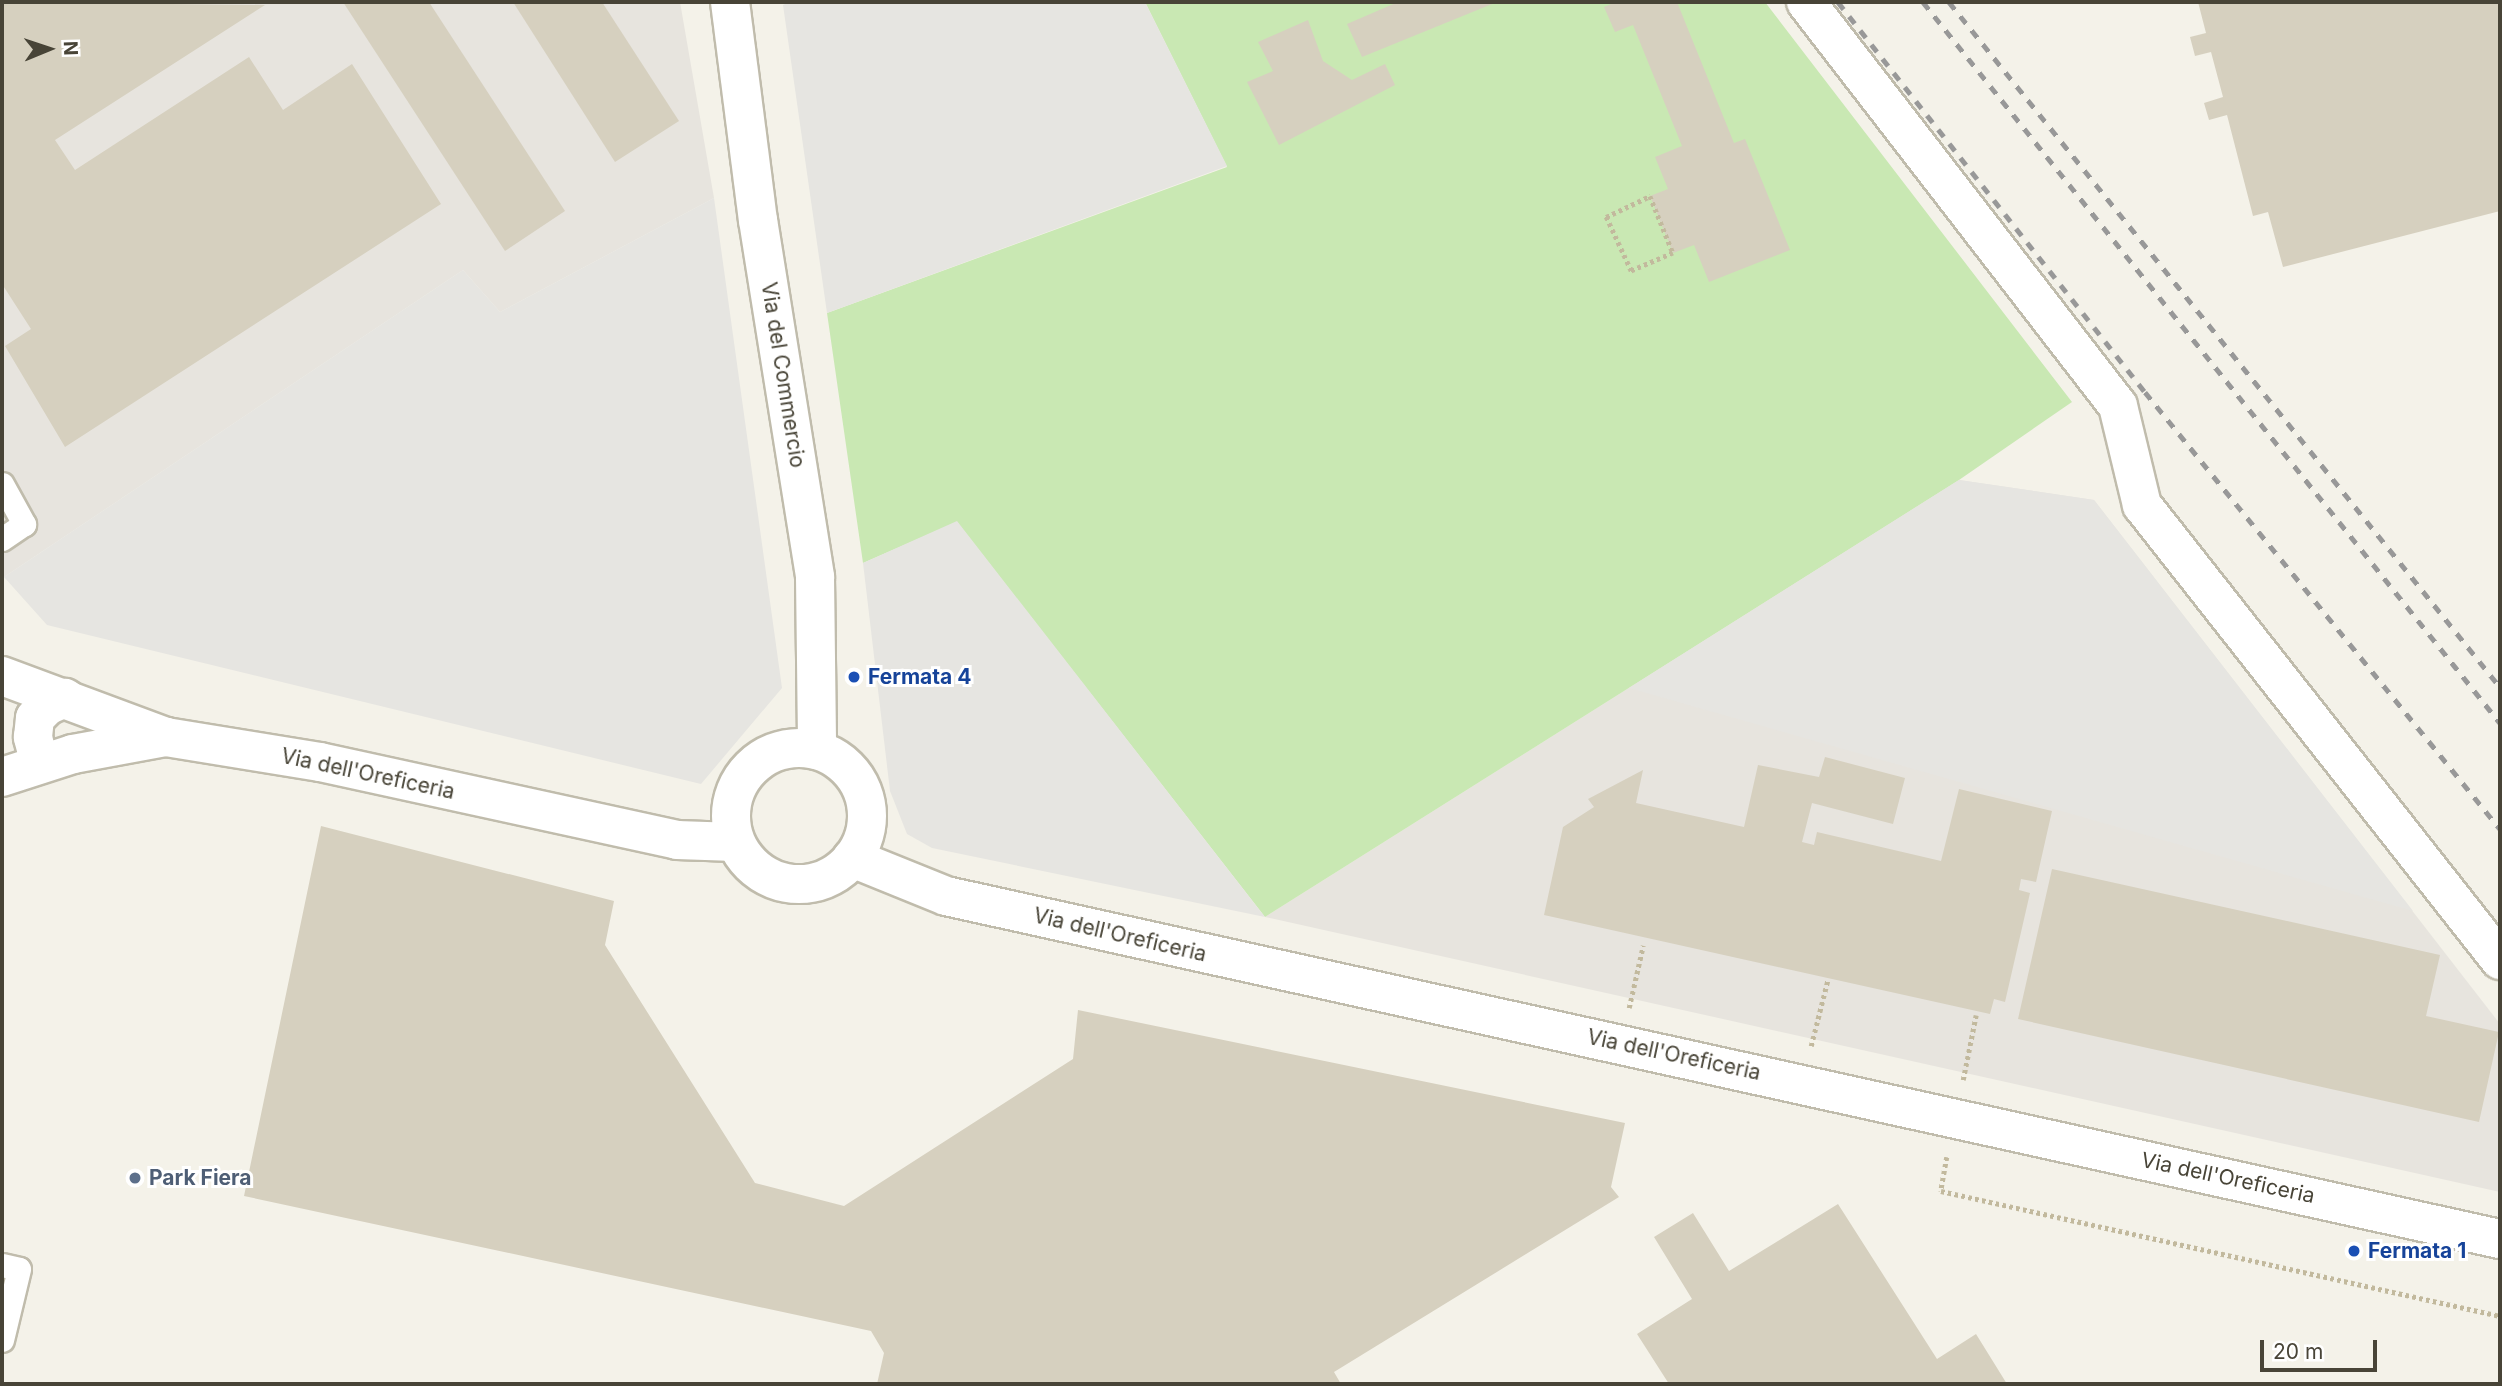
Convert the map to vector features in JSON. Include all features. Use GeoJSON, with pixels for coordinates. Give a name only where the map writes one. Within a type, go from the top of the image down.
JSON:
{"type":"FeatureCollection","features":[{"type":"Feature","properties":{"kind":"street","name":"Via del Commercio"},"geometry":{"type":"LineString","coordinates":[[730,2],[758,220],[815,577],[817,750]]}},
{"type":"Feature","properties":{"kind":"street"},"geometry":{"type":"LineString","coordinates":[[1806,2],[2118,406],[2141,506],[2500,960]]}},
{"type":"Feature","properties":{"kind":"street"},"geometry":{"type":"LineString","coordinates":[[2,676],[166,737]]}},
{"type":"Feature","properties":{"kind":"street"},"geometry":{"type":"LineString","coordinates":[[40,764],[33,737],[35,718],[47,706],[65,698]]}},
{"type":"Feature","properties":{"kind":"street","name":"Via dell'Oreficeria"},"geometry":{"type":"LineString","coordinates":[[2,777],[40,764],[166,737],[320,762],[677,839],[736,842]]}},
{"type":"Feature","properties":{"kind":"street"},"geometry":{"type":"LineString","coordinates":[[817,750],[837,760],[853,775],[864,795],[863,838],[852,858],[835,874],[813,883],[790,884],[767,876],[748,862],[736,842],[731,821],[741,779],[775,752],[817,750]]}},
{"type":"Feature","properties":{"kind":"street","name":"Via dell'Oreficeria"},"geometry":{"type":"LineString","coordinates":[[852,858],[946,896],[2500,1239]]}},
{"type":"Feature","properties":{"kind":"lane"},"geometry":{"type":"LineString","coordinates":[[2,484],[24,524],[2,539]]}},
{"type":"Feature","properties":{"kind":"lane"},"geometry":{"type":"LineString","coordinates":[[2,1265],[19,1269],[2,1340]]}},
{"type":"Feature","properties":{"kind":"path"},"geometry":{"type":"LineString","coordinates":[[1650,196],[1673,253],[1631,271],[1606,217],[1650,196]]}},
{"type":"Feature","properties":{"kind":"path"},"geometry":{"type":"LineString","coordinates":[[1635,980],[1643,946]]}},
{"type":"Feature","properties":{"kind":"path"},"geometry":{"type":"LineString","coordinates":[[1818,1015],[1828,979]]}},
{"type":"Feature","properties":{"kind":"path"},"geometry":{"type":"LineString","coordinates":[[1970,1050],[1976,1016]]}},
{"type":"Feature","properties":{"kind":"path"},"geometry":{"type":"LineString","coordinates":[[1955,1118],[1941,1191],[2500,1316]]}},
{"type":"Feature","properties":{"kind":"shaded area"},"geometry":{"type":"Polygon","coordinates":[[[2,2],[680,2],[714,198],[500,312],[463,270],[4,577],[2,2]]]}},
{"type":"Feature","properties":{"kind":"shaded area"},"geometry":{"type":"Polygon","coordinates":[[[789,2],[1145,2],[1227,166],[827,313],[783,5],[789,2]]]}},
{"type":"Feature","properties":{"kind":"shaded area"},"geometry":{"type":"Polygon","coordinates":[[[714,198],[782,688],[701,784],[47,625],[4,577],[463,270],[500,312],[714,198]]]}},
{"type":"Feature","properties":{"kind":"shaded area"},"geometry":{"type":"Polygon","coordinates":[[[1959,480],[2094,500],[2500,1024],[2500,1192],[1265,917],[1959,480]]]}},
{"type":"Feature","properties":{"kind":"shaded area"},"geometry":{"type":"Polygon","coordinates":[[[1959,480],[2094,500],[2413,911],[1629,688],[1959,480]]]}},
{"type":"Feature","properties":{"kind":"shaded area"},"geometry":{"type":"Polygon","coordinates":[[[957,521],[1265,917],[932,848],[907,834],[890,791],[863,563],[957,521]]]}},
{"type":"Feature","properties":{"kind":"green space"},"geometry":{"type":"Polygon","coordinates":[[[1145,2],[1765,2],[2072,402],[1959,480],[1265,917],[957,522],[863,563],[827,313],[1227,167],[1145,2]]]}},
{"type":"Feature","properties":{"kind":"building"},"geometry":{"type":"Polygon","coordinates":[[[2,2],[265,5],[55,140],[75,170],[249,57],[283,110],[352,64],[441,204],[65,447],[5,346],[31,329],[2,284],[2,2]]]}},
{"type":"Feature","properties":{"kind":"building"},"geometry":{"type":"Polygon","coordinates":[[[343,2],[429,2],[565,211],[505,251],[343,2]]]}},
{"type":"Feature","properties":{"kind":"building"},"geometry":{"type":"Polygon","coordinates":[[[513,2],[602,2],[679,121],[615,162],[513,2]]]}},
{"type":"Feature","properties":{"kind":"building"},"geometry":{"type":"Polygon","coordinates":[[[1398,2],[1497,2],[1362,57],[1347,24],[1398,2]]]}},
{"type":"Feature","properties":{"kind":"building"},"geometry":{"type":"Polygon","coordinates":[[[1616,2],[1677,2],[1734,143],[1745,139],[1790,250],[1709,282],[1694,245],[1673,253],[1650,196],[1668,189],[1655,157],[1682,146],[1633,25],[1615,32],[1604,7],[1616,2]]]}},
{"type":"Feature","properties":{"kind":"building"},"geometry":{"type":"Polygon","coordinates":[[[2198,2],[2500,2],[2500,211],[2283,267],[2268,212],[2253,216],[2227,115],[2209,120],[2204,103],[2223,97],[2211,52],[2195,56],[2190,37],[2206,33],[2198,2]]]}},
{"type":"Feature","properties":{"kind":"building"},"geometry":{"type":"Polygon","coordinates":[[[1308,20],[1323,61],[1352,80],[1385,64],[1395,85],[1279,145],[1247,82],[1273,71],[1258,42],[1308,20]]]}},
{"type":"Feature","properties":{"kind":"building"},"geometry":{"type":"Polygon","coordinates":[[[1825,757],[1905,778],[1893,824],[1812,803],[1802,842],[1814,845],[1817,832],[1941,861],[1959,789],[2052,811],[2036,882],[2021,879],[2019,890],[2030,893],[2005,1002],[1994,999],[1990,1014],[1544,915],[1563,827],[1594,807],[1588,799],[1643,770],[1636,803],[1744,827],[1758,765],[1819,777],[1825,757]]]}},
{"type":"Feature","properties":{"kind":"building"},"geometry":{"type":"Polygon","coordinates":[[[321,826],[614,901],[605,945],[755,1183],[844,1206],[1073,1059],[1078,1010],[1625,1123],[1611,1187],[1619,1197],[1334,1372],[1341,1384],[877,1384],[884,1353],[871,1331],[244,1196],[321,826]]]}},
{"type":"Feature","properties":{"kind":"building"},"geometry":{"type":"Polygon","coordinates":[[[2052,869],[2440,955],[2426,1016],[2499,1032],[2479,1122],[2018,1019],[2052,869]]]}},
{"type":"Feature","properties":{"kind":"building"},"geometry":{"type":"Polygon","coordinates":[[[1838,1204],[1937,1359],[1976,1334],[2007,1384],[1669,1384],[1637,1334],[1692,1299],[1654,1237],[1693,1213],[1729,1271],[1838,1204]]]}},
{"type":"Feature","properties":{"kind":"railway"},"geometry":{"type":"LineString","coordinates":[[1838,2],[2145,392],[2500,829]]}},
{"type":"Feature","properties":{"kind":"railway"},"geometry":{"type":"LineString","coordinates":[[1923,2],[2500,723]]}},
{"type":"Feature","properties":{"kind":"railway"},"geometry":{"type":"LineString","coordinates":[[1949,2],[2500,687]]}},
{"type":"Feature","properties":{"kind":"place","name":"Fermata 4"},"geometry":{"type":"Point","coordinates":[854,677]}},
{"type":"Feature","properties":{"kind":"place","name":"Park Fiera"},"geometry":{"type":"Point","coordinates":[135,1178]}},
{"type":"Feature","properties":{"kind":"place","name":"Fermata 1"},"geometry":{"type":"Point","coordinates":[2354,1251]}}]}
